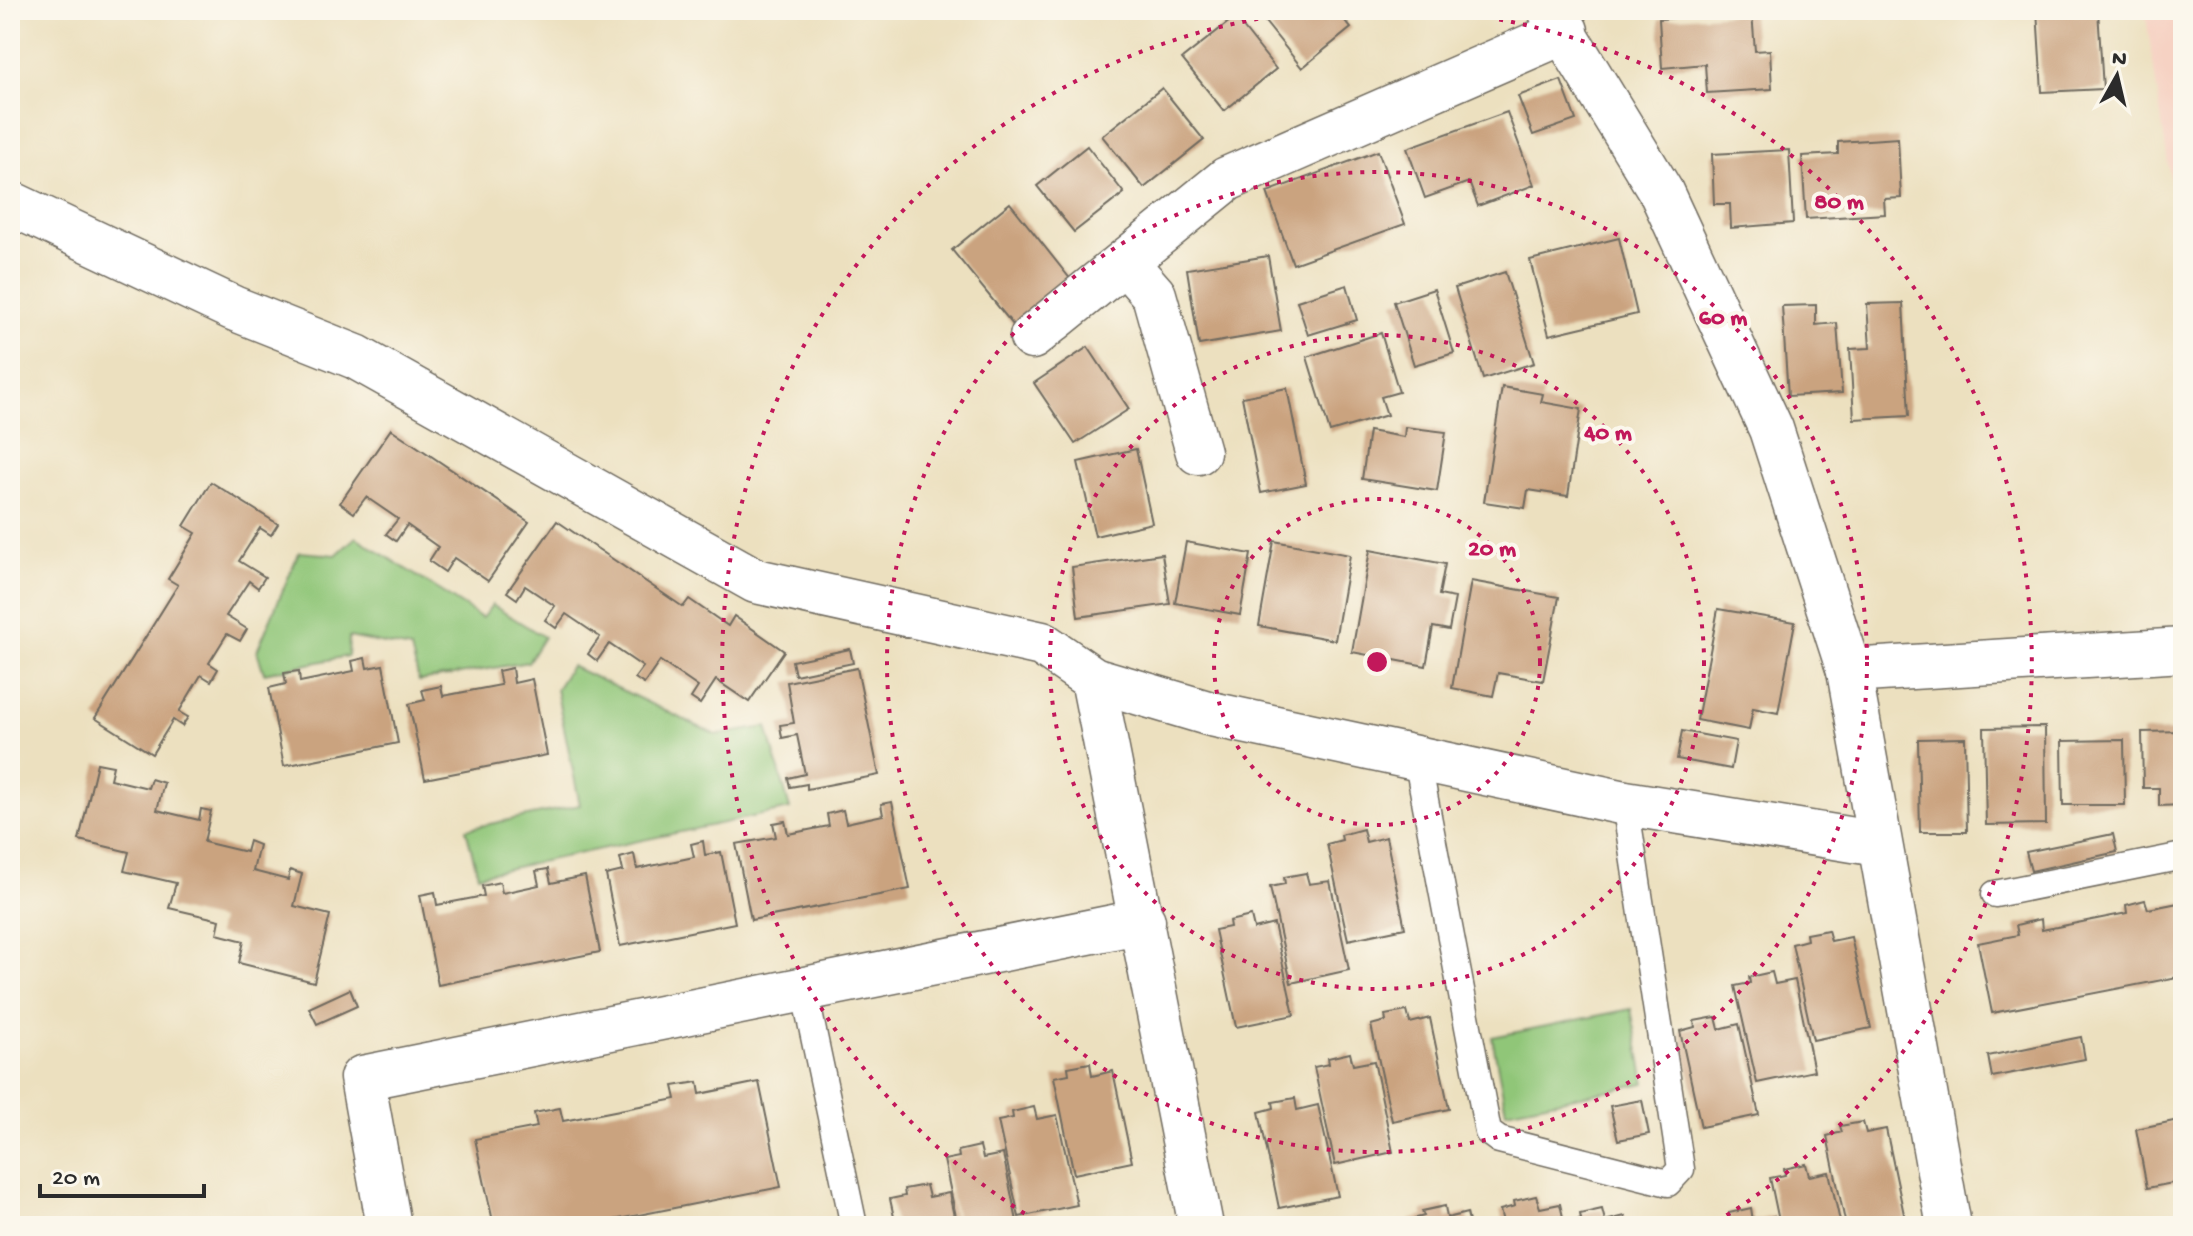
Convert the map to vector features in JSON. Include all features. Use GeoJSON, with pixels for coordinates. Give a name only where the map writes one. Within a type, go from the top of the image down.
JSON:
{"type":"FeatureCollection","features":[{"type":"Feature","properties":{"kind":"street"},"geometry":{"type":"LineString","coordinates":[[1032,337],[1227,179],[1558,20],[1661,192],[1771,429],[1849,671],[1949,1226]]}},
{"type":"Feature","properties":{"kind":"street"},"geometry":{"type":"LineString","coordinates":[[10,203],[233,308],[356,357],[756,581],[1042,644],[1093,679],[1211,714],[1625,803],[1878,844]]}},
{"type":"Feature","properties":{"kind":"street"},"geometry":{"type":"LineString","coordinates":[[1125,262],[1154,295],[1198,452]]}},
{"type":"Feature","properties":{"kind":"street"},"geometry":{"type":"LineString","coordinates":[[1849,671],[2183,650]]}},
{"type":"Feature","properties":{"kind":"street"},"geometry":{"type":"LineString","coordinates":[[1093,679],[1201,1226]]}},
{"type":"Feature","properties":{"kind":"street"},"geometry":{"type":"LineString","coordinates":[[389,1226],[362,1078],[1143,921]]}},
{"type":"Feature","properties":{"kind":"lane"},"geometry":{"type":"LineString","coordinates":[[1417,758],[1488,1132],[1499,1140],[1668,1183],[1681,1169],[1625,803]]}},
{"type":"Feature","properties":{"kind":"lane"},"geometry":{"type":"LineString","coordinates":[[1995,894],[2183,856]]}},
{"type":"Feature","properties":{"kind":"lane"},"geometry":{"type":"LineString","coordinates":[[804,989],[854,1226]]}},
{"type":"Feature","properties":{"kind":"shaded area"},"geometry":{"type":"Polygon","coordinates":[[[2145,10],[2183,10],[2183,265],[2145,10]]]}},
{"type":"Feature","properties":{"kind":"green space"},"geometry":{"type":"Polygon","coordinates":[[[356,537],[482,618],[492,605],[544,637],[528,662],[419,681],[411,649],[349,637],[348,656],[264,673],[257,651],[299,552],[336,555],[356,537]]]}},
{"type":"Feature","properties":{"kind":"green space"},"geometry":{"type":"Polygon","coordinates":[[[571,666],[716,735],[767,727],[790,809],[478,875],[466,829],[580,805],[556,689],[571,666]]]}},
{"type":"Feature","properties":{"kind":"green space"},"geometry":{"type":"Polygon","coordinates":[[[1631,1009],[1645,1083],[1506,1111],[1492,1037],[1631,1009]]]}},
{"type":"Feature","properties":{"kind":"building"},"geometry":{"type":"Polygon","coordinates":[[[1261,10],[1336,10],[1351,28],[1302,68],[1258,13],[1261,10]]]}},
{"type":"Feature","properties":{"kind":"building"},"geometry":{"type":"Polygon","coordinates":[[[2037,10],[2098,10],[2103,89],[2042,92],[2037,10]]]}},
{"type":"Feature","properties":{"kind":"building"},"geometry":{"type":"Polygon","coordinates":[[[1752,13],[1755,51],[1770,50],[1772,89],[1707,93],[1705,64],[1662,68],[1659,19],[1752,13]]]}},
{"type":"Feature","properties":{"kind":"building"},"geometry":{"type":"Polygon","coordinates":[[[1235,17],[1276,69],[1224,111],[1182,59],[1235,17]]]}},
{"type":"Feature","properties":{"kind":"building"},"geometry":{"type":"Polygon","coordinates":[[[1561,80],[1576,120],[1533,135],[1518,96],[1561,80]]]}},
{"type":"Feature","properties":{"kind":"building"},"geometry":{"type":"Polygon","coordinates":[[[1162,88],[1204,140],[1144,188],[1102,136],[1162,88]]]}},
{"type":"Feature","properties":{"kind":"building"},"geometry":{"type":"Polygon","coordinates":[[[1507,112],[1534,185],[1478,206],[1469,182],[1425,198],[1407,148],[1507,112]]]}},
{"type":"Feature","properties":{"kind":"building"},"geometry":{"type":"Polygon","coordinates":[[[1898,138],[1901,198],[1884,199],[1885,214],[1806,219],[1802,156],[1838,154],[1838,142],[1898,138]]]}},
{"type":"Feature","properties":{"kind":"building"},"geometry":{"type":"Polygon","coordinates":[[[1087,146],[1124,193],[1074,232],[1037,186],[1087,146]]]}},
{"type":"Feature","properties":{"kind":"building"},"geometry":{"type":"Polygon","coordinates":[[[1789,150],[1793,223],[1731,228],[1730,204],[1714,204],[1712,154],[1789,150]]]}},
{"type":"Feature","properties":{"kind":"building"},"geometry":{"type":"Polygon","coordinates":[[[1378,151],[1405,224],[1293,264],[1267,192],[1378,151]]]}},
{"type":"Feature","properties":{"kind":"building"},"geometry":{"type":"Polygon","coordinates":[[[1010,203],[1075,285],[1018,331],[952,250],[1010,203]]]}},
{"type":"Feature","properties":{"kind":"building"},"geometry":{"type":"Polygon","coordinates":[[[1619,238],[1637,314],[1549,335],[1530,260],[1619,238]]]}},
{"type":"Feature","properties":{"kind":"building"},"geometry":{"type":"Polygon","coordinates":[[[1268,256],[1281,331],[1199,345],[1187,269],[1268,256]]]}},
{"type":"Feature","properties":{"kind":"building"},"geometry":{"type":"Polygon","coordinates":[[[1505,272],[1534,363],[1483,379],[1455,288],[1505,272]]]}},
{"type":"Feature","properties":{"kind":"building"},"geometry":{"type":"Polygon","coordinates":[[[1347,285],[1357,320],[1308,335],[1297,301],[1347,285]]]}},
{"type":"Feature","properties":{"kind":"building"},"geometry":{"type":"Polygon","coordinates":[[[1434,289],[1454,353],[1414,365],[1394,302],[1434,289]]]}},
{"type":"Feature","properties":{"kind":"building"},"geometry":{"type":"Polygon","coordinates":[[[1903,303],[1909,416],[1854,419],[1850,349],[1870,348],[1867,304],[1903,303]]]}},
{"type":"Feature","properties":{"kind":"building"},"geometry":{"type":"Polygon","coordinates":[[[1816,305],[1816,325],[1837,323],[1842,393],[1788,396],[1782,306],[1816,305]]]}},
{"type":"Feature","properties":{"kind":"building"},"geometry":{"type":"Polygon","coordinates":[[[1381,333],[1399,392],[1381,397],[1387,415],[1330,432],[1307,357],[1381,333]]]}},
{"type":"Feature","properties":{"kind":"building"},"geometry":{"type":"Polygon","coordinates":[[[1088,347],[1129,409],[1075,444],[1034,383],[1088,347]]]}},
{"type":"Feature","properties":{"kind":"building"},"geometry":{"type":"Polygon","coordinates":[[[1502,387],[1543,394],[1541,402],[1581,409],[1568,496],[1528,490],[1525,508],[1484,502],[1502,387]]]}},
{"type":"Feature","properties":{"kind":"building"},"geometry":{"type":"Polygon","coordinates":[[[1287,388],[1306,484],[1261,493],[1242,397],[1287,388]]]}},
{"type":"Feature","properties":{"kind":"building"},"geometry":{"type":"Polygon","coordinates":[[[1405,427],[1446,432],[1437,491],[1362,479],[1369,431],[1404,437],[1405,427]]]}},
{"type":"Feature","properties":{"kind":"building"},"geometry":{"type":"Polygon","coordinates":[[[391,429],[529,522],[488,581],[454,558],[445,572],[429,561],[438,547],[407,525],[396,541],[386,534],[398,519],[366,497],[354,513],[340,503],[391,429]]]}},
{"type":"Feature","properties":{"kind":"building"},"geometry":{"type":"Polygon","coordinates":[[[1136,449],[1152,523],[1095,536],[1078,462],[1136,449]]]}},
{"type":"Feature","properties":{"kind":"building"},"geometry":{"type":"Polygon","coordinates":[[[211,482],[278,524],[271,535],[260,528],[239,561],[265,577],[258,588],[249,581],[226,616],[247,629],[240,641],[227,634],[209,663],[218,669],[211,681],[201,675],[179,712],[188,717],[182,726],[173,720],[152,754],[95,718],[178,585],[168,579],[196,533],[184,526],[211,482]]]}},
{"type":"Feature","properties":{"kind":"building"},"geometry":{"type":"Polygon","coordinates":[[[557,521],[683,607],[689,599],[728,626],[734,616],[784,651],[749,702],[716,680],[700,704],[691,698],[698,687],[660,661],[644,684],[635,678],[643,667],[609,644],[597,661],[588,654],[600,637],[566,614],[556,628],[545,620],[555,606],[525,586],[517,599],[507,592],[557,521]]]}},
{"type":"Feature","properties":{"kind":"building"},"geometry":{"type":"Polygon","coordinates":[[[1274,541],[1350,555],[1335,640],[1259,626],[1274,541]]]}},
{"type":"Feature","properties":{"kind":"building"},"geometry":{"type":"Polygon","coordinates":[[[1186,542],[1251,554],[1240,615],[1175,603],[1186,542]]]}},
{"type":"Feature","properties":{"kind":"building"},"geometry":{"type":"Polygon","coordinates":[[[1370,550],[1445,564],[1439,595],[1455,598],[1449,630],[1433,627],[1426,666],[1352,652],[1370,550]]]}},
{"type":"Feature","properties":{"kind":"building"},"geometry":{"type":"Polygon","coordinates":[[[1162,554],[1170,604],[1078,617],[1072,567],[1162,554]]]}},
{"type":"Feature","properties":{"kind":"building"},"geometry":{"type":"Polygon","coordinates":[[[1471,581],[1559,597],[1543,681],[1498,673],[1493,696],[1452,688],[1471,581]]]}},
{"type":"Feature","properties":{"kind":"building"},"geometry":{"type":"Polygon","coordinates":[[[1718,609],[1795,622],[1778,713],[1753,708],[1749,730],[1697,720],[1718,609]]]}},
{"type":"Feature","properties":{"kind":"building"},"geometry":{"type":"Polygon","coordinates":[[[850,649],[853,663],[795,675],[792,661],[850,649]]]}},
{"type":"Feature","properties":{"kind":"building"},"geometry":{"type":"Polygon","coordinates":[[[365,658],[367,668],[383,665],[398,743],[284,766],[269,688],[286,684],[284,673],[299,671],[300,682],[354,671],[352,661],[365,658]]]}},
{"type":"Feature","properties":{"kind":"building"},"geometry":{"type":"Polygon","coordinates":[[[512,668],[514,683],[532,679],[547,755],[425,779],[409,704],[425,700],[422,690],[441,686],[443,696],[501,685],[498,671],[512,668]]]}},
{"type":"Feature","properties":{"kind":"building"},"geometry":{"type":"Polygon","coordinates":[[[857,668],[879,775],[807,789],[807,784],[790,787],[788,778],[805,774],[797,735],[782,738],[780,725],[794,723],[787,682],[857,668]]]}},
{"type":"Feature","properties":{"kind":"building"},"geometry":{"type":"Polygon","coordinates":[[[2045,727],[2046,824],[1986,825],[1984,728],[2045,727]]]}},
{"type":"Feature","properties":{"kind":"building"},"geometry":{"type":"Polygon","coordinates":[[[1682,731],[1736,741],[1731,769],[1677,759],[1682,731]]]}},
{"type":"Feature","properties":{"kind":"building"},"geometry":{"type":"Polygon","coordinates":[[[2183,731],[2183,805],[2159,806],[2159,788],[2143,788],[2142,732],[2183,731]]]}},
{"type":"Feature","properties":{"kind":"building"},"geometry":{"type":"Polygon","coordinates":[[[1965,738],[1967,832],[1920,832],[1918,739],[1965,738]]]}},
{"type":"Feature","properties":{"kind":"building"},"geometry":{"type":"Polygon","coordinates":[[[2124,740],[2125,805],[2063,805],[2062,741],[2124,740]]]}},
{"type":"Feature","properties":{"kind":"building"},"geometry":{"type":"Polygon","coordinates":[[[97,763],[113,766],[110,779],[148,788],[151,779],[164,783],[157,810],[199,820],[201,809],[211,811],[204,842],[246,852],[249,841],[259,845],[253,871],[288,880],[290,870],[302,874],[294,906],[330,915],[314,982],[239,963],[244,941],[217,934],[220,920],[169,908],[176,883],[124,871],[129,852],[79,840],[97,763]]]}},
{"type":"Feature","properties":{"kind":"building"},"geometry":{"type":"Polygon","coordinates":[[[892,802],[910,889],[751,920],[736,844],[776,837],[773,823],[785,821],[788,834],[829,826],[827,814],[843,810],[846,823],[883,815],[881,804],[892,802]]]}},
{"type":"Feature","properties":{"kind":"building"},"geometry":{"type":"Polygon","coordinates":[[[1363,829],[1366,842],[1386,837],[1405,928],[1348,940],[1327,844],[1342,840],[1341,835],[1363,829]]]}},
{"type":"Feature","properties":{"kind":"building"},"geometry":{"type":"Polygon","coordinates":[[[2113,834],[2117,852],[2031,871],[2026,852],[2113,834]]]}},
{"type":"Feature","properties":{"kind":"building"},"geometry":{"type":"Polygon","coordinates":[[[703,841],[705,855],[721,852],[735,923],[620,946],[606,875],[623,871],[620,858],[634,854],[637,869],[694,857],[691,844],[703,841]]]}},
{"type":"Feature","properties":{"kind":"building"},"geometry":{"type":"Polygon","coordinates":[[[548,869],[551,883],[585,876],[600,952],[438,985],[420,895],[435,892],[437,905],[484,896],[482,886],[500,882],[502,893],[539,885],[536,871],[548,869]]]}},
{"type":"Feature","properties":{"kind":"building"},"geometry":{"type":"Polygon","coordinates":[[[1306,873],[1309,884],[1330,881],[1349,970],[1291,983],[1270,887],[1285,884],[1284,877],[1306,873]]]}},
{"type":"Feature","properties":{"kind":"building"},"geometry":{"type":"Polygon","coordinates":[[[2145,900],[2148,909],[2183,902],[2183,976],[1992,1013],[1978,943],[2018,935],[2016,925],[2041,919],[2042,930],[2127,913],[2126,905],[2145,900]]]}},
{"type":"Feature","properties":{"kind":"building"},"geometry":{"type":"Polygon","coordinates":[[[1251,916],[1254,929],[1274,924],[1294,1015],[1236,1027],[1215,930],[1230,927],[1229,921],[1251,916]]]}},
{"type":"Feature","properties":{"kind":"building"},"geometry":{"type":"Polygon","coordinates":[[[1828,930],[1831,941],[1851,937],[1871,1028],[1813,1040],[1792,944],[1807,940],[1806,934],[1828,930]]]}},
{"type":"Feature","properties":{"kind":"building"},"geometry":{"type":"Polygon","coordinates":[[[1772,972],[1775,984],[1795,980],[1814,1071],[1757,1083],[1735,986],[1750,983],[1749,977],[1772,972]]]}},
{"type":"Feature","properties":{"kind":"building"},"geometry":{"type":"Polygon","coordinates":[[[350,989],[357,1006],[317,1024],[309,1008],[350,989]]]}},
{"type":"Feature","properties":{"kind":"building"},"geometry":{"type":"Polygon","coordinates":[[[1407,1011],[1410,1023],[1430,1018],[1449,1109],[1392,1121],[1371,1025],[1386,1021],[1385,1015],[1407,1011]]]}},
{"type":"Feature","properties":{"kind":"building"},"geometry":{"type":"Polygon","coordinates":[[[1716,1017],[1719,1029],[1739,1024],[1759,1115],[1701,1127],[1680,1031],[1695,1027],[1694,1021],[1716,1017]]]}},
{"type":"Feature","properties":{"kind":"building"},"geometry":{"type":"Polygon","coordinates":[[[2081,1037],[2085,1059],[1992,1077],[1988,1056],[2081,1037]]]}},
{"type":"Feature","properties":{"kind":"building"},"geometry":{"type":"Polygon","coordinates":[[[1350,1053],[1353,1065],[1374,1061],[1393,1152],[1335,1165],[1314,1067],[1329,1064],[1328,1058],[1350,1053]]]}},
{"type":"Feature","properties":{"kind":"building"},"geometry":{"type":"Polygon","coordinates":[[[1090,1063],[1092,1076],[1113,1071],[1132,1162],[1074,1174],[1054,1077],[1069,1074],[1068,1067],[1090,1063]]]}},
{"type":"Feature","properties":{"kind":"building"},"geometry":{"type":"Polygon","coordinates":[[[698,1082],[700,1094],[759,1082],[781,1187],[583,1226],[494,1226],[475,1139],[537,1127],[534,1113],[560,1108],[563,1121],[676,1099],[673,1086],[698,1082]]]}},
{"type":"Feature","properties":{"kind":"building"},"geometry":{"type":"Polygon","coordinates":[[[1295,1098],[1297,1110],[1318,1105],[1338,1196],[1279,1208],[1259,1112],[1274,1108],[1273,1102],[1295,1098]]]}},
{"type":"Feature","properties":{"kind":"building"},"geometry":{"type":"Polygon","coordinates":[[[1642,1100],[1649,1134],[1618,1140],[1610,1106],[1642,1100]]]}},
{"type":"Feature","properties":{"kind":"building"},"geometry":{"type":"Polygon","coordinates":[[[1034,1107],[1037,1119],[1057,1115],[1077,1205],[1019,1217],[998,1121],[1013,1118],[1012,1112],[1034,1107]]]}},
{"type":"Feature","properties":{"kind":"building"},"geometry":{"type":"Polygon","coordinates":[[[2183,1119],[2183,1181],[2147,1188],[2136,1129],[2183,1119]]]}},
{"type":"Feature","properties":{"kind":"building"},"geometry":{"type":"Polygon","coordinates":[[[1863,1122],[1866,1133],[1886,1129],[1905,1219],[1875,1226],[1846,1226],[1827,1136],[1842,1132],[1840,1126],[1863,1122]]]}},
{"type":"Feature","properties":{"kind":"building"},"geometry":{"type":"Polygon","coordinates":[[[980,1146],[983,1158],[1003,1154],[1018,1226],[958,1226],[944,1160],[959,1157],[958,1151],[980,1146]]]}},
{"type":"Feature","properties":{"kind":"building"},"geometry":{"type":"Polygon","coordinates":[[[1806,1164],[1809,1176],[1829,1172],[1841,1226],[1780,1226],[1770,1178],[1785,1175],[1784,1169],[1806,1164]]]}},
{"type":"Feature","properties":{"kind":"building"},"geometry":{"type":"Polygon","coordinates":[[[926,1185],[929,1197],[949,1193],[956,1226],[896,1226],[890,1199],[905,1196],[904,1189],[926,1185]]]}},
{"type":"Feature","properties":{"kind":"building"},"geometry":{"type":"Polygon","coordinates":[[[1536,1196],[1540,1208],[1560,1204],[1565,1226],[1504,1226],[1500,1210],[1515,1206],[1514,1201],[1536,1196]]]}},
{"type":"Feature","properties":{"kind":"building"},"geometry":{"type":"Polygon","coordinates":[[[1445,1206],[1447,1218],[1467,1213],[1470,1226],[1410,1226],[1409,1220],[1424,1216],[1422,1211],[1445,1206]]]}},
{"type":"Feature","properties":{"kind":"building"},"geometry":{"type":"Polygon","coordinates":[[[1751,1208],[1753,1221],[1774,1216],[1776,1226],[1715,1226],[1715,1223],[1730,1219],[1729,1213],[1751,1208]]]}},
{"type":"Feature","properties":{"kind":"building"},"geometry":{"type":"Polygon","coordinates":[[[1602,1209],[1605,1221],[1625,1216],[1627,1226],[1567,1226],[1566,1223],[1581,1219],[1580,1214],[1602,1209]]]}}]}
